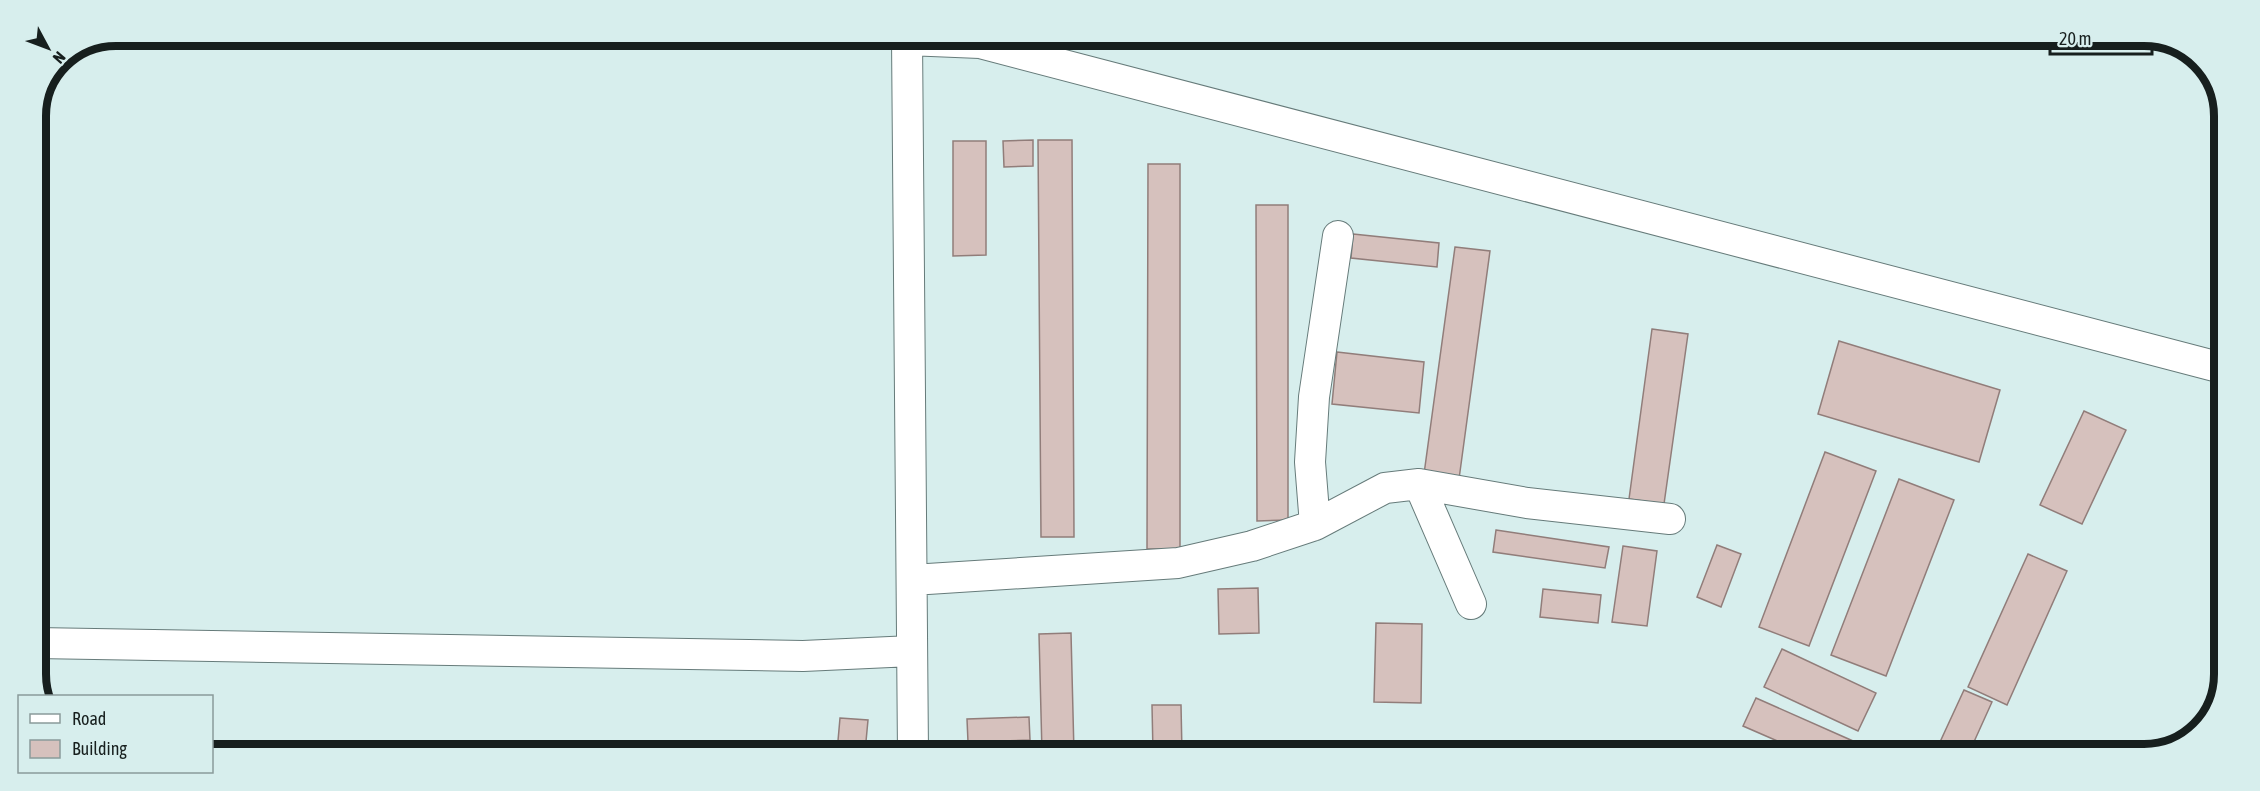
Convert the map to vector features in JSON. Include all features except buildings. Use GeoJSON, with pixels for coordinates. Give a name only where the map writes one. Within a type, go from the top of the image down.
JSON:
{"type":"FeatureCollection","features":[{"type":"Feature","properties":{"kind":"street"},"geometry":{"type":"LineString","coordinates":[[907,46],[913,744]]}},
{"type":"Feature","properties":{"kind":"street"},"geometry":{"type":"LineString","coordinates":[[991,46],[2213,366]]}},
{"type":"Feature","properties":{"kind":"street"},"geometry":{"type":"LineString","coordinates":[[1315,525],[1310,462],[1314,397],[1338,236]]}},
{"type":"Feature","properties":{"kind":"street"},"geometry":{"type":"LineString","coordinates":[[912,580],[1178,563],[1252,546],[1315,525],[1384,488],[1419,484],[1527,503],[1670,519]]}},
{"type":"Feature","properties":{"kind":"street"},"geometry":{"type":"LineString","coordinates":[[1419,484],[1471,604]]}},
{"type":"Feature","properties":{"kind":"street"},"geometry":{"type":"LineString","coordinates":[[47,643],[803,656],[912,651]]}}]}
